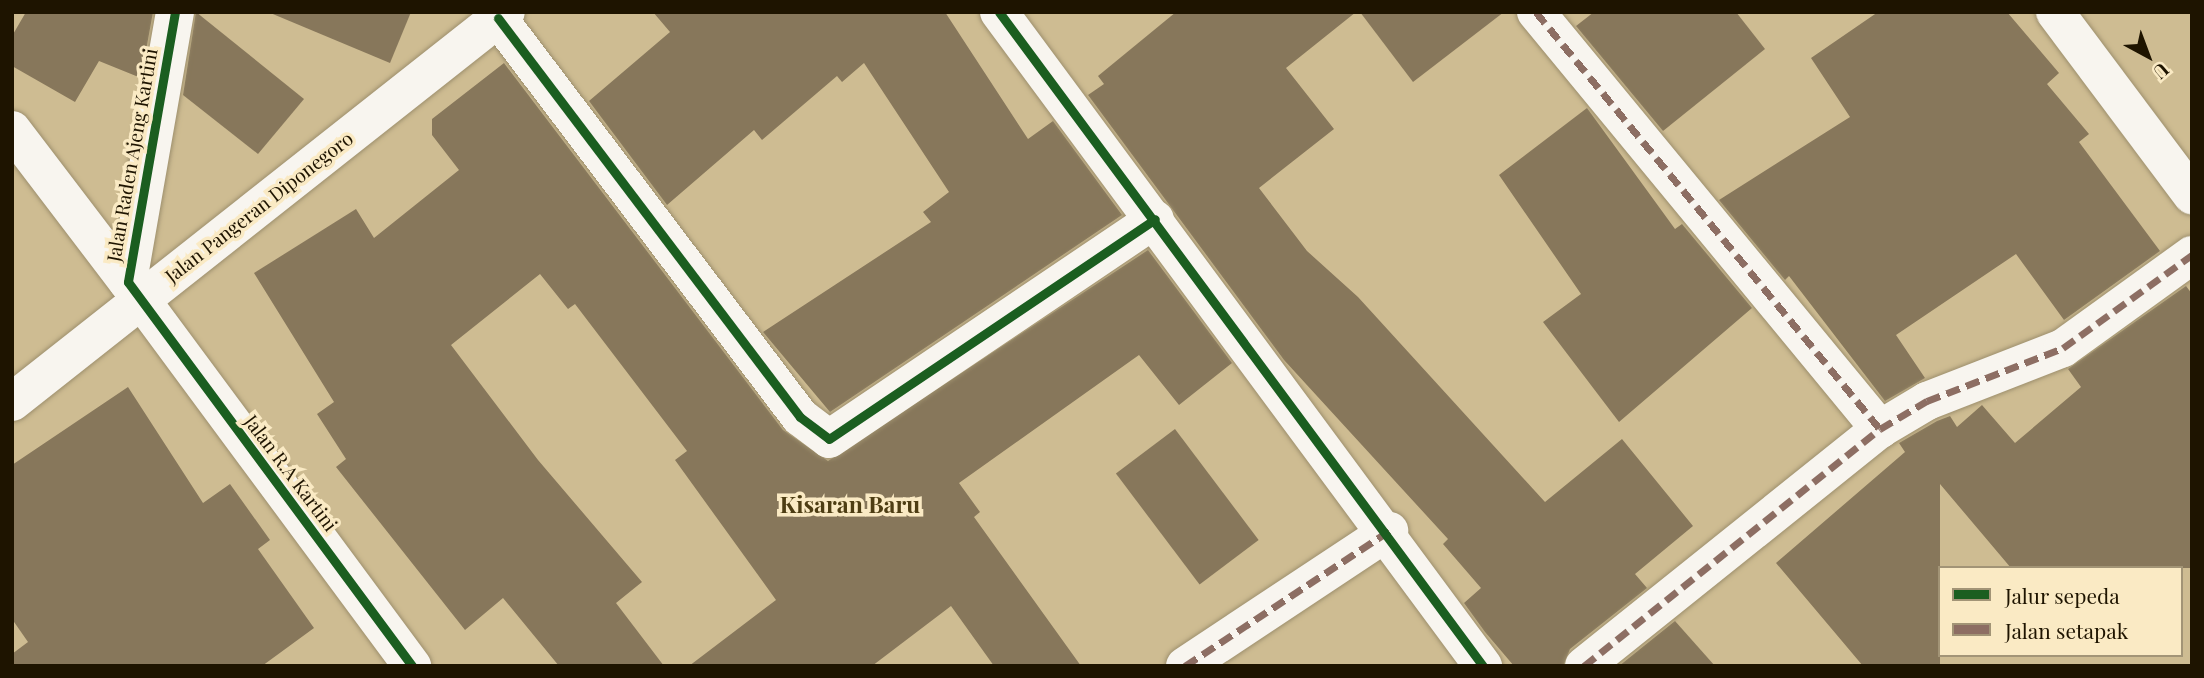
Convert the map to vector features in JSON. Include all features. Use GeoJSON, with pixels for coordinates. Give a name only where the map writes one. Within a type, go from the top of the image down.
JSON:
{"type":"FeatureCollection","features":[{"type":"Feature","properties":{"kind":"street","name":"Jalan Raden Ajeng Kartini"},"geometry":{"type":"LineString","coordinates":[[135,291],[175,12]]}},
{"type":"Feature","properties":{"kind":"street"},"geometry":{"type":"LineString","coordinates":[[999,12],[1389,531],[1483,666]]}},
{"type":"Feature","properties":{"kind":"street"},"geometry":{"type":"LineString","coordinates":[[1536,12],[1880,429]]}},
{"type":"Feature","properties":{"kind":"street"},"geometry":{"type":"LineString","coordinates":[[2055,12],[2192,195]]}},
{"type":"Feature","properties":{"kind":"street","name":"Jalan Pangeran Diponegoro"},"geometry":{"type":"LineString","coordinates":[[12,402],[135,291],[502,15]]}},
{"type":"Feature","properties":{"kind":"street"},"geometry":{"type":"LineString","coordinates":[[502,15],[800,417],[829,439],[1155,219]]}},
{"type":"Feature","properties":{"kind":"street","name":"Jalan R.A Kartini"},"geometry":{"type":"LineString","coordinates":[[12,131],[135,291],[412,666]]}},
{"type":"Feature","properties":{"kind":"street"},"geometry":{"type":"LineString","coordinates":[[1591,663],[1880,429],[1927,401],[2063,348],[2192,255]]}},
{"type":"Feature","properties":{"kind":"street"},"geometry":{"type":"LineString","coordinates":[[1185,666],[1389,531]]}},
{"type":"Feature","properties":{"kind":"building"},"geometry":{"type":"Polygon","coordinates":[[[26,12],[153,12],[141,78],[99,61],[75,102],[12,66],[12,36],[26,12]]]}},
{"type":"Feature","properties":{"kind":"building"},"geometry":{"type":"Polygon","coordinates":[[[196,12],[304,99],[258,154],[183,95],[196,12]]]}},
{"type":"Feature","properties":{"kind":"building"},"geometry":{"type":"Polygon","coordinates":[[[268,12],[411,12],[390,63],[268,12]]]}},
{"type":"Feature","properties":{"kind":"building"},"geometry":{"type":"Polygon","coordinates":[[[653,12],[945,12],[1028,139],[1053,121],[1122,215],[830,412],[763,332],[931,222],[923,212],[949,192],[864,63],[842,82],[837,76],[762,140],[754,130],[667,205],[589,101],[670,32],[653,12]]]}},
{"type":"Feature","properties":{"kind":"building"},"geometry":{"type":"Polygon","coordinates":[[[1176,12],[1356,12],[1286,68],[1334,129],[1259,188],[1307,251],[1358,297],[1545,502],[1622,439],[1693,526],[1635,574],[1647,588],[1570,649],[1563,666],[1514,666],[1485,632],[1464,603],[1481,588],[1443,544],[1448,539],[1284,360],[1088,95],[1104,84],[1098,76],[1176,12]]]}},
{"type":"Feature","properties":{"kind":"building"},"geometry":{"type":"Polygon","coordinates":[[[1360,12],[1504,12],[1413,82],[1360,12]]]}},
{"type":"Feature","properties":{"kind":"building"},"geometry":{"type":"Polygon","coordinates":[[[1594,12],[1736,12],[1765,49],[1663,131],[1576,26],[1594,12]]]}},
{"type":"Feature","properties":{"kind":"building"},"geometry":{"type":"Polygon","coordinates":[[[1878,12],[2007,12],[2059,73],[2047,84],[2089,134],[2079,142],[2160,251],[2064,320],[2016,254],[1896,335],[1925,378],[1885,401],[1789,276],[1785,280],[1719,200],[1850,117],[1811,58],[1878,12]]]}},
{"type":"Feature","properties":{"kind":"building"},"geometry":{"type":"Polygon","coordinates":[[[504,63],[783,430],[828,461],[1148,250],[1232,363],[1179,405],[1139,355],[959,483],[980,512],[974,517],[1081,666],[994,666],[951,606],[872,666],[689,666],[776,600],[675,460],[687,451],[575,304],[568,309],[540,274],[451,345],[538,460],[642,582],[616,603],[664,666],[559,666],[503,598],[465,630],[336,467],[346,459],[317,414],[334,402],[254,273],[356,209],[374,238],[459,170],[432,135],[432,119],[504,63]]]}},
{"type":"Feature","properties":{"kind":"building"},"geometry":{"type":"Polygon","coordinates":[[[1587,108],[1675,229],[1682,224],[1752,308],[1619,422],[1543,322],[1581,294],[1499,175],[1587,108]]]}},
{"type":"Feature","properties":{"kind":"building"},"geometry":{"type":"Polygon","coordinates":[[[2186,286],[2192,294],[2192,568],[2009,566],[1940,484],[1940,666],[1863,666],[1776,563],[1905,452],[1899,443],[1937,421],[1950,416],[1957,427],[1982,405],[2015,443],[2081,387],[2068,369],[2186,286]]]}},
{"type":"Feature","properties":{"kind":"building"},"geometry":{"type":"Polygon","coordinates":[[[128,387],[203,503],[230,484],[270,540],[258,549],[314,628],[262,666],[12,666],[12,654],[28,642],[12,619],[12,465],[128,387]]]}},
{"type":"Feature","properties":{"kind":"building"},"geometry":{"type":"Polygon","coordinates":[[[1175,429],[1259,540],[1200,585],[1116,474],[1175,429]]]}},
{"type":"Feature","properties":{"kind":"building"},"geometry":{"type":"Polygon","coordinates":[[[1675,621],[1715,666],[1619,666],[1675,621]]]}},
{"type":"Feature","properties":{"kind":"marked path"},"geometry":{"type":"LineString","coordinates":[[1536,12],[1880,429]]}},
{"type":"Feature","properties":{"kind":"marked path"},"geometry":{"type":"LineString","coordinates":[[1584,666],[1880,429],[1927,401],[2063,348],[2192,255]]}},
{"type":"Feature","properties":{"kind":"marked path"},"geometry":{"type":"LineString","coordinates":[[1185,666],[1389,531]]}},
{"type":"Feature","properties":{"kind":"cycle path"},"geometry":{"type":"LineString","coordinates":[[175,12],[128,282],[412,666]]}},
{"type":"Feature","properties":{"kind":"cycle path"},"geometry":{"type":"LineString","coordinates":[[999,12],[1483,666]]}},
{"type":"Feature","properties":{"kind":"cycle path"},"geometry":{"type":"LineString","coordinates":[[498,18],[800,417],[829,439],[1155,219]]}},
{"type":"Feature","properties":{"kind":"district","name":"Kisaran Baru"},"geometry":{"type":"Point","coordinates":[850,504]}}]}
